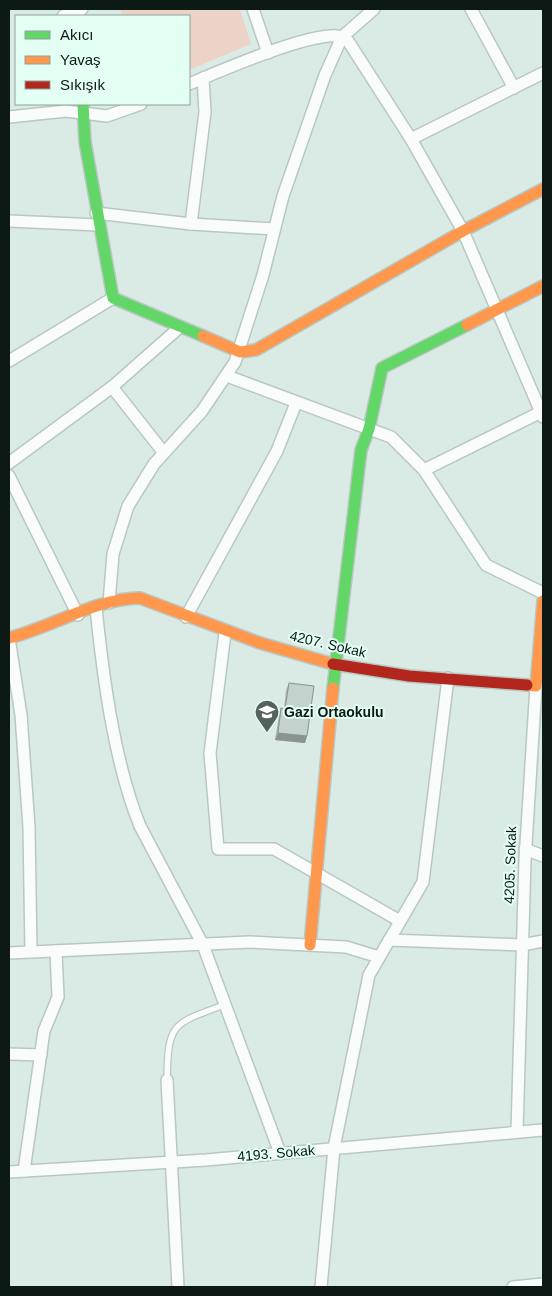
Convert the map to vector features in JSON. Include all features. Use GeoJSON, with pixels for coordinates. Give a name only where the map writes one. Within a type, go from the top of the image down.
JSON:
{"type":"FeatureCollection","features":[{"type":"Feature","properties":{"kind":"street"},"geometry":{"type":"LineString","coordinates":[[66,15],[82,9]]}},
{"type":"Feature","properties":{"kind":"street"},"geometry":{"type":"LineString","coordinates":[[253,9],[268,53]]}},
{"type":"Feature","properties":{"kind":"street"},"geometry":{"type":"LineString","coordinates":[[471,9],[514,88]]}},
{"type":"Feature","properties":{"kind":"street"},"geometry":{"type":"LineString","coordinates":[[31,952],[28,817],[21,715],[9,638],[109,603],[113,554],[119,530],[142,482],[164,453],[202,412],[227,376],[240,352],[263,275],[274,229],[322,83],[342,37],[368,11]]}},
{"type":"Feature","properties":{"kind":"street"},"geometry":{"type":"LineString","coordinates":[[190,84],[268,53],[319,38],[342,37],[352,46],[411,139],[463,231],[499,308],[543,413],[424,470]]}},
{"type":"Feature","properties":{"kind":"street"},"geometry":{"type":"LineString","coordinates":[[411,139],[543,73]]}},
{"type":"Feature","properties":{"kind":"street"},"geometry":{"type":"LineString","coordinates":[[191,224],[205,112],[203,78]]}},
{"type":"Feature","properties":{"kind":"street"},"geometry":{"type":"LineString","coordinates":[[9,117],[83,108],[98,116],[116,114],[138,105]]}},
{"type":"Feature","properties":{"kind":"street"},"geometry":{"type":"LineString","coordinates":[[83,108],[84,142],[113,298]]}},
{"type":"Feature","properties":{"kind":"street"},"geometry":{"type":"LineString","coordinates":[[113,298],[240,352],[256,350],[463,231],[543,189]]}},
{"type":"Feature","properties":{"kind":"street"},"geometry":{"type":"LineString","coordinates":[[96,213],[191,224],[274,229]]}},
{"type":"Feature","properties":{"kind":"street"},"geometry":{"type":"LineString","coordinates":[[9,221],[98,225]]}},
{"type":"Feature","properties":{"kind":"street"},"geometry":{"type":"LineString","coordinates":[[310,945],[315,871],[335,664],[361,450],[369,429],[382,368],[543,286]]}},
{"type":"Feature","properties":{"kind":"street"},"geometry":{"type":"LineString","coordinates":[[9,361],[113,298]]}},
{"type":"Feature","properties":{"kind":"street"},"geometry":{"type":"LineString","coordinates":[[9,463],[112,387],[180,327]]}},
{"type":"Feature","properties":{"kind":"street"},"geometry":{"type":"LineString","coordinates":[[227,376],[391,437],[424,470],[486,565],[543,593]]}},
{"type":"Feature","properties":{"kind":"street"},"geometry":{"type":"LineString","coordinates":[[112,387],[164,453]]}},
{"type":"Feature","properties":{"kind":"street"},"geometry":{"type":"LineString","coordinates":[[186,617],[277,451],[296,403]]}},
{"type":"Feature","properties":{"kind":"street"},"geometry":{"type":"LineString","coordinates":[[9,476],[78,615]]}},
{"type":"Feature","properties":{"kind":"street","name":"4207. Sokak"},"geometry":{"type":"LineString","coordinates":[[109,603],[121,598],[140,598],[225,633],[335,664],[448,678],[536,686]]}},
{"type":"Feature","properties":{"kind":"street","name":"4205. Sokak"},"geometry":{"type":"LineString","coordinates":[[517,1131],[525,849],[536,686],[540,667],[543,601]]}},
{"type":"Feature","properties":{"kind":"street"},"geometry":{"type":"LineString","coordinates":[[96,608],[101,656],[122,768],[132,807],[161,868],[203,945],[280,1153]]}},
{"type":"Feature","properties":{"kind":"street"},"geometry":{"type":"LineString","coordinates":[[225,633],[210,753],[218,849],[274,849],[400,921]]}},
{"type":"Feature","properties":{"kind":"street"},"geometry":{"type":"LineString","coordinates":[[321,1287],[334,1148],[369,975],[423,882],[448,678]]}},
{"type":"Feature","properties":{"kind":"street"},"geometry":{"type":"LineString","coordinates":[[525,849],[543,856]]}},
{"type":"Feature","properties":{"kind":"street"},"geometry":{"type":"LineString","coordinates":[[389,940],[522,945],[543,940]]}},
{"type":"Feature","properties":{"kind":"street"},"geometry":{"type":"LineString","coordinates":[[9,953],[250,942],[346,947],[379,957]]}},
{"type":"Feature","properties":{"kind":"street"},"geometry":{"type":"LineString","coordinates":[[24,1171],[44,1032],[58,996],[56,951]]}},
{"type":"Feature","properties":{"kind":"street"},"geometry":{"type":"LineString","coordinates":[[9,1054],[41,1055]]}},
{"type":"Feature","properties":{"kind":"street"},"geometry":{"type":"LineString","coordinates":[[167,1080],[178,1287]]}},
{"type":"Feature","properties":{"kind":"street","name":"4193. Sokak"},"geometry":{"type":"LineString","coordinates":[[9,1172],[280,1153],[543,1130]]}},
{"type":"Feature","properties":{"kind":"street"},"geometry":{"type":"LineString","coordinates":[[513,1287],[543,1284]]}},
{"type":"Feature","properties":{"kind":"lane"},"geometry":{"type":"LineString","coordinates":[[167,1080],[169,1044],[179,1025],[187,1019],[224,1005]]}},
{"type":"Feature","properties":{"kind":"shaded area"},"geometry":{"type":"Polygon","coordinates":[[[120,9],[240,9],[251,44],[190,70],[190,15],[122,15],[120,9]]]}},
{"type":"Feature","properties":{"kind":"building"},"geometry":{"type":"Polygon","coordinates":[[[289,683],[314,686],[307,736],[278,733],[281,708],[285,709],[289,683]]]}},
{"type":"Feature","properties":{"kind":"traffic: fast"},"geometry":{"type":"LineString","coordinates":[[83,105],[85,142],[113,298],[203,336]]}},
{"type":"Feature","properties":{"kind":"traffic: fast"},"geometry":{"type":"LineString","coordinates":[[333,688],[361,450],[369,429],[382,368],[467,325]]}},
{"type":"Feature","properties":{"kind":"traffic: slow"},"geometry":{"type":"LineString","coordinates":[[203,336],[240,352],[256,350],[463,231],[543,189]]}},
{"type":"Feature","properties":{"kind":"traffic: slow"},"geometry":{"type":"LineString","coordinates":[[467,325],[543,286]]}},
{"type":"Feature","properties":{"kind":"traffic: slow"},"geometry":{"type":"LineString","coordinates":[[9,638],[107,603],[140,598],[260,643],[333,664]]}},
{"type":"Feature","properties":{"kind":"traffic: slow"},"geometry":{"type":"LineString","coordinates":[[527,685],[536,686],[543,601]]}},
{"type":"Feature","properties":{"kind":"traffic: slow"},"geometry":{"type":"LineString","coordinates":[[310,945],[333,688]]}},
{"type":"Feature","properties":{"kind":"traffic: jam"},"geometry":{"type":"LineString","coordinates":[[333,664],[409,676],[527,685]]}},
{"type":"Feature","properties":{"kind":"place","name":"Gazi Ortaokulu"},"geometry":{"type":"Point","coordinates":[267,733]}}]}
